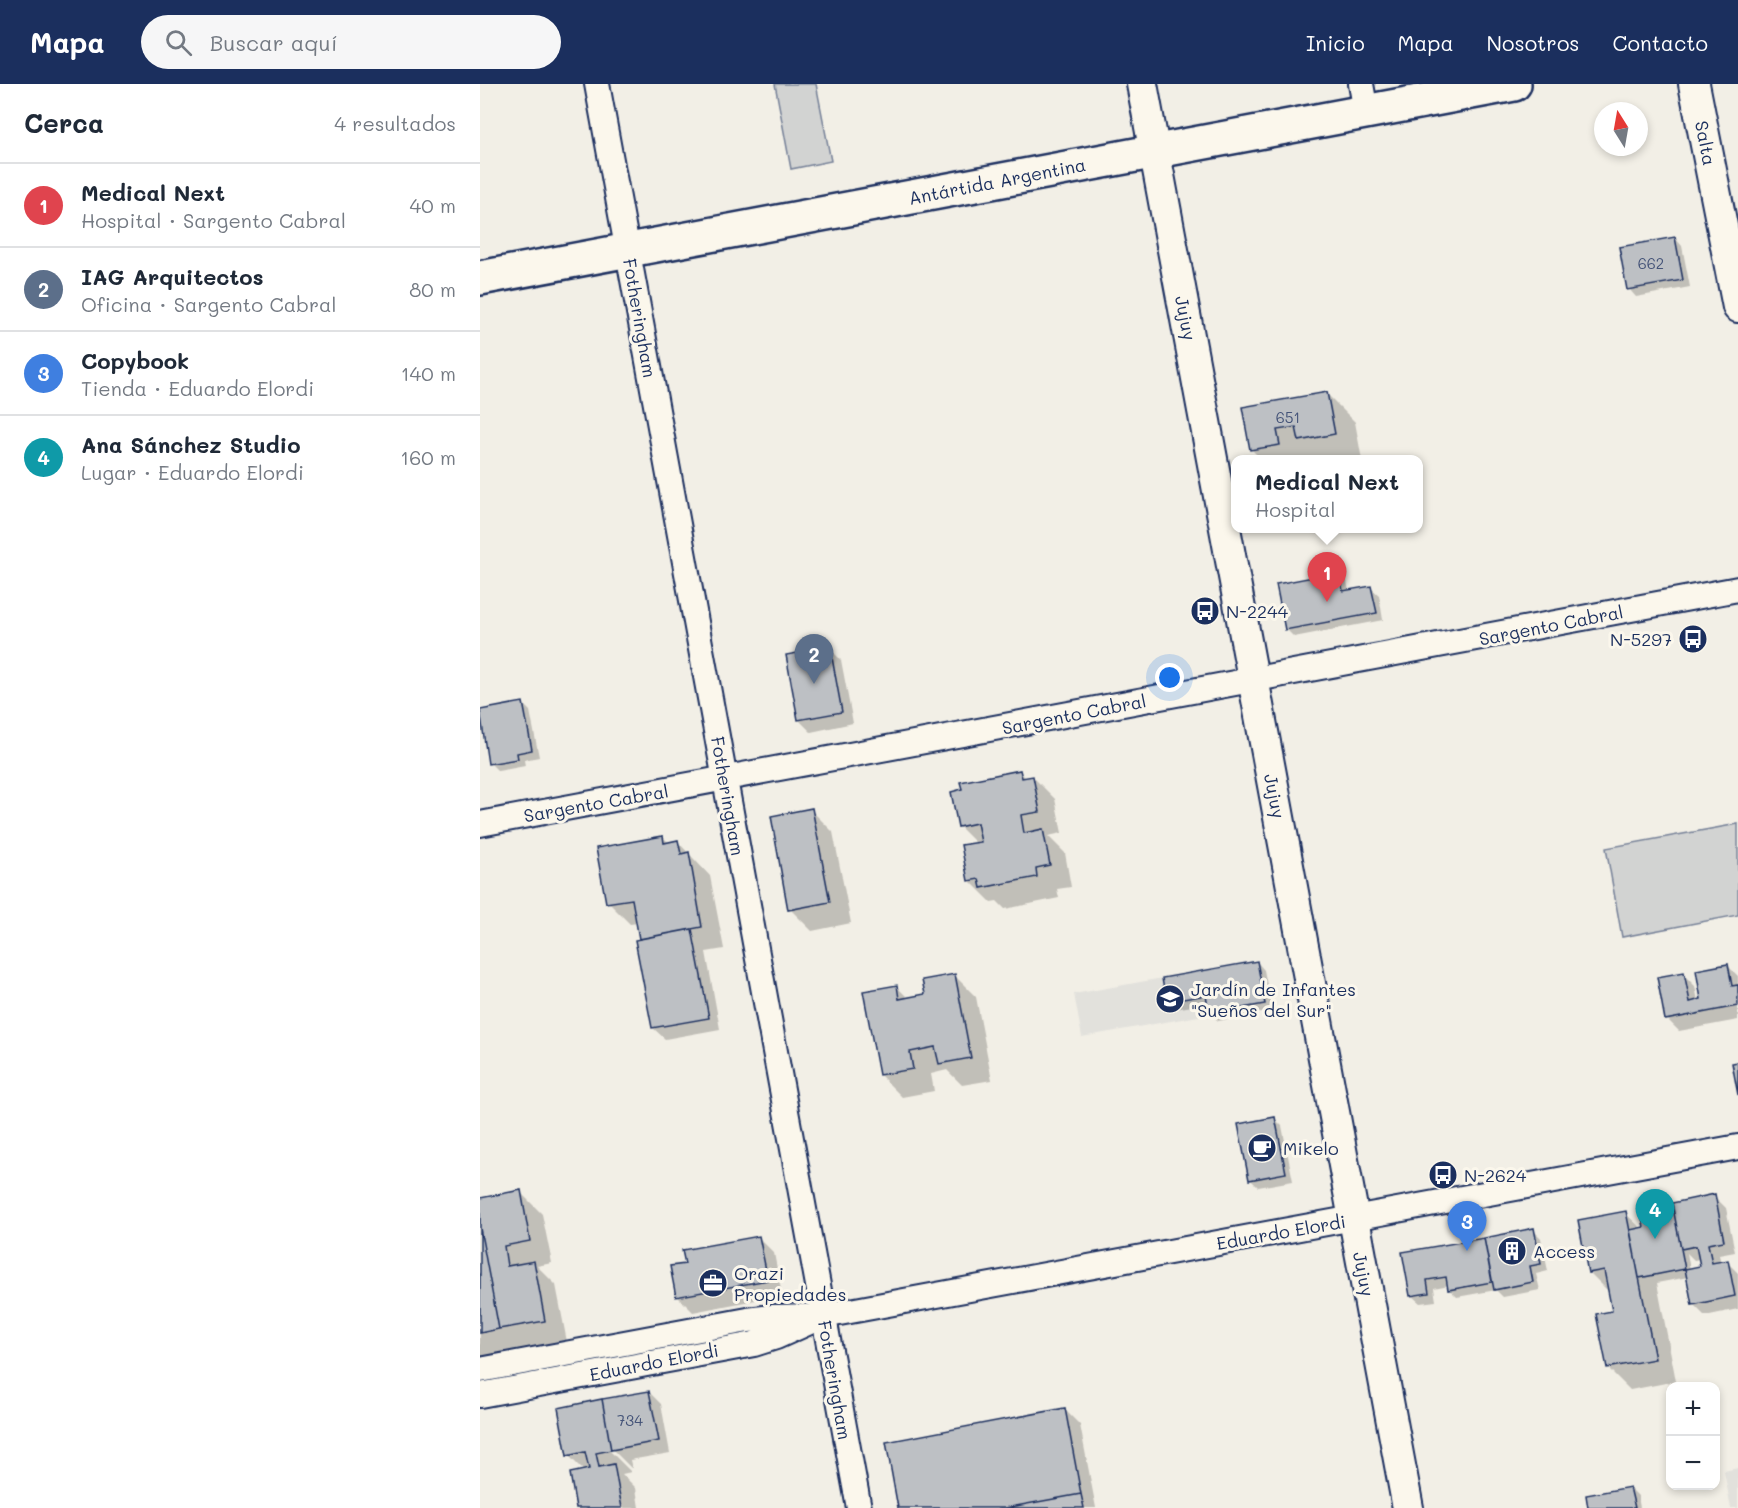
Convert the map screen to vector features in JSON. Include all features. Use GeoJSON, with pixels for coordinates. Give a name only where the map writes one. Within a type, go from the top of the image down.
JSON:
{"type":"FeatureCollection","features":[{"type":"Feature","properties":{"kind":"main road","name":"Antártida Argentina"},"geometry":{"type":"LineString","coordinates":[[480,278],[1155,152],[1363,98],[1514,84]]}},
{"type":"Feature","properties":{"kind":"street","name":"Fotheringham"},"geometry":{"type":"LineString","coordinates":[[597,84],[859,1508]]}},
{"type":"Feature","properties":{"kind":"street","name":"Jujuy"},"geometry":{"type":"LineString","coordinates":[[1142,84],[1408,1508]]}},
{"type":"Feature","properties":{"kind":"street","name":"Salta"},"geometry":{"type":"LineString","coordinates":[[1694,84],[1738,307]]}},
{"type":"Feature","properties":{"kind":"street","name":"Sargento Cabral"},"geometry":{"type":"LineString","coordinates":[[480,824],[1738,589]]}},
{"type":"Feature","properties":{"kind":"street","name":"Eduardo Elordi"},"geometry":{"type":"LineString","coordinates":[[480,1370],[748,1320],[824,1316],[1738,1146]]}},
{"type":"Feature","properties":{"kind":"street","name":"Eduardo Elordi"},"geometry":{"type":"LineString","coordinates":[[480,1395],[754,1344],[824,1316]]}},
{"type":"Feature","properties":{"kind":"shaded area"},"geometry":{"type":"Polygon","coordinates":[[[775,84],[816,84],[831,161],[791,169],[775,84]]]}},
{"type":"Feature","properties":{"kind":"shaded area"},"geometry":{"type":"Polygon","coordinates":[[[1738,824],[1738,915],[1622,937],[1606,848],[1738,824]]]}},
{"type":"Feature","properties":{"kind":"shaded area","name":"Jardín de Infantes \"Sueños del Sur\""},"geometry":{"type":"Polygon","coordinates":[[[1257,961],[1265,1004],[1082,1037],[1074,994],[1257,961]]]}},
{"type":"Feature","properties":{"kind":"shaded area"},"geometry":{"type":"Polygon","coordinates":[[[1738,1468],[1738,1508],[1731,1508],[1724,1471],[1738,1468]]]}},
{"type":"Feature","properties":{"kind":"building"},"geometry":{"type":"Polygon","coordinates":[[[1675,237],[1683,280],[1627,290],[1619,247],[1675,237]]]}},
{"type":"Feature","properties":{"kind":"building"},"geometry":{"type":"Polygon","coordinates":[[[1327,392],[1335,434],[1299,441],[1296,427],[1277,430],[1280,445],[1250,450],[1242,407],[1327,392]]]}},
{"type":"Feature","properties":{"kind":"building"},"geometry":{"type":"Polygon","coordinates":[[[1339,572],[1343,591],[1371,586],[1377,613],[1285,630],[1276,584],[1339,572]]]}},
{"type":"Feature","properties":{"kind":"building"},"geometry":{"type":"Polygon","coordinates":[[[830,647],[842,712],[798,720],[786,655],[830,647]]]}},
{"type":"Feature","properties":{"kind":"building"},"geometry":{"type":"Polygon","coordinates":[[[523,702],[532,750],[517,753],[518,759],[488,764],[480,710],[523,702]]]}},
{"type":"Feature","properties":{"kind":"building"},"geometry":{"type":"Polygon","coordinates":[[[1020,770],[1022,778],[1033,776],[1040,812],[1021,815],[1024,833],[1043,829],[1050,865],[1036,868],[1037,877],[981,888],[979,879],[968,881],[961,845],[981,842],[977,823],[958,827],[951,792],[962,789],[960,782],[1020,770]]]}},
{"type":"Feature","properties":{"kind":"building"},"geometry":{"type":"Polygon","coordinates":[[[812,808],[830,902],[788,910],[771,816],[812,808]]]}},
{"type":"Feature","properties":{"kind":"building"},"geometry":{"type":"Polygon","coordinates":[[[663,836],[664,843],[678,840],[681,854],[689,852],[702,927],[639,939],[632,899],[606,903],[596,848],[663,836]]]}},
{"type":"Feature","properties":{"kind":"building"},"geometry":{"type":"Polygon","coordinates":[[[692,929],[709,1018],[652,1028],[635,940],[692,929]]]}},
{"type":"Feature","properties":{"kind":"building"},"geometry":{"type":"Polygon","coordinates":[[[1257,961],[1265,1004],[1209,1014],[1206,995],[1166,1002],[1162,978],[1257,961]]]}},
{"type":"Feature","properties":{"kind":"building"},"geometry":{"type":"Polygon","coordinates":[[[1728,964],[1732,986],[1738,985],[1738,1006],[1665,1020],[1657,977],[1684,972],[1690,1002],[1701,999],[1696,970],[1728,964]]]}},
{"type":"Feature","properties":{"kind":"building"},"geometry":{"type":"Polygon","coordinates":[[[955,974],[971,1058],[939,1064],[935,1047],[910,1052],[913,1069],[879,1075],[863,991],[897,985],[899,999],[925,994],[922,980],[955,974]]]}},
{"type":"Feature","properties":{"kind":"building"},"geometry":{"type":"Polygon","coordinates":[[[1738,1062],[1738,1095],[1732,1063],[1738,1062]]]}},
{"type":"Feature","properties":{"kind":"building","name":"Mikelo"},"geometry":{"type":"Polygon","coordinates":[[[1275,1117],[1286,1173],[1249,1180],[1238,1124],[1275,1117]]]}},
{"type":"Feature","properties":{"kind":"building"},"geometry":{"type":"Polygon","coordinates":[[[521,1190],[530,1241],[504,1246],[507,1266],[534,1261],[545,1321],[499,1329],[480,1228],[480,1198],[521,1190]]]}},
{"type":"Feature","properties":{"kind":"building"},"geometry":{"type":"Polygon","coordinates":[[[1715,1194],[1724,1241],[1708,1244],[1712,1263],[1728,1260],[1735,1296],[1692,1305],[1685,1269],[1700,1266],[1696,1246],[1681,1249],[1672,1203],[1715,1194]]]}},
{"type":"Feature","properties":{"kind":"building"},"geometry":{"type":"Polygon","coordinates":[[[1672,1203],[1685,1269],[1639,1278],[1630,1230],[1644,1227],[1640,1209],[1672,1203]]]}},
{"type":"Feature","properties":{"kind":"building"},"geometry":{"type":"Polygon","coordinates":[[[1626,1211],[1655,1359],[1607,1368],[1596,1314],[1612,1311],[1604,1270],[1588,1273],[1578,1220],[1626,1211]]]}},
{"type":"Feature","properties":{"kind":"building"},"geometry":{"type":"Polygon","coordinates":[[[480,1228],[499,1329],[480,1333],[480,1228]]]}},
{"type":"Feature","properties":{"kind":"building","name":"Access"},"geometry":{"type":"Polygon","coordinates":[[[1534,1228],[1541,1264],[1530,1266],[1533,1282],[1494,1290],[1484,1238],[1534,1228]]]}},
{"type":"Feature","properties":{"kind":"building"},"geometry":{"type":"Polygon","coordinates":[[[759,1236],[768,1280],[676,1297],[670,1266],[685,1264],[682,1250],[759,1236]]]}},
{"type":"Feature","properties":{"kind":"building"},"geometry":{"type":"Polygon","coordinates":[[[1484,1238],[1492,1282],[1448,1290],[1446,1277],[1427,1280],[1429,1293],[1410,1296],[1402,1252],[1484,1238]]]}},
{"type":"Feature","properties":{"kind":"building"},"geometry":{"type":"Polygon","coordinates":[[[649,1391],[659,1441],[611,1450],[602,1399],[649,1391]]]}},
{"type":"Feature","properties":{"kind":"building"},"geometry":{"type":"Polygon","coordinates":[[[602,1399],[611,1450],[596,1453],[599,1467],[614,1464],[622,1508],[576,1508],[570,1473],[589,1469],[585,1452],[567,1456],[558,1408],[602,1399]]]}},
{"type":"Feature","properties":{"kind":"building"},"geometry":{"type":"Polygon","coordinates":[[[1065,1408],[1081,1494],[1005,1508],[898,1508],[886,1442],[1065,1408]]]}},
{"type":"Feature","properties":{"kind":"building"},"geometry":{"type":"Polygon","coordinates":[[[1630,1487],[1635,1508],[1588,1508],[1586,1495],[1630,1487]]]}},
{"type":"Feature","properties":{"kind":"building"},"geometry":{"type":"Polygon","coordinates":[[[1081,1494],[1084,1508],[1005,1508],[1081,1494]]]}},
{"type":"Feature","properties":{"kind":"place","name":"Medical Next"},"geometry":{"type":"Point","coordinates":[1327,602]}},
{"type":"Feature","properties":{"kind":"place","name":"N-2244"},"geometry":{"type":"Point","coordinates":[1205,611]}},
{"type":"Feature","properties":{"kind":"place","name":"N-5297"},"geometry":{"type":"Point","coordinates":[1693,639]}},
{"type":"Feature","properties":{"kind":"place","name":"IAG Arquitectos"},"geometry":{"type":"Point","coordinates":[814,684]}},
{"type":"Feature","properties":{"kind":"place","name":"Jardín de Infantes \"Sueños del Sur\""},"geometry":{"type":"Point","coordinates":[1170,999]}},
{"type":"Feature","properties":{"kind":"place","name":"Mikelo"},"geometry":{"type":"Point","coordinates":[1262,1148]}},
{"type":"Feature","properties":{"kind":"place","name":"N-2624"},"geometry":{"type":"Point","coordinates":[1443,1175]}},
{"type":"Feature","properties":{"kind":"place","name":"Ana Sánchez Studio"},"geometry":{"type":"Point","coordinates":[1655,1239]}},
{"type":"Feature","properties":{"kind":"place","name":"Copybook"},"geometry":{"type":"Point","coordinates":[1467,1251]}},
{"type":"Feature","properties":{"kind":"place","name":"Access"},"geometry":{"type":"Point","coordinates":[1512,1251]}},
{"type":"Feature","properties":{"kind":"place","name":"Orazi Propiedades"},"geometry":{"type":"Point","coordinates":[713,1283]}}]}
